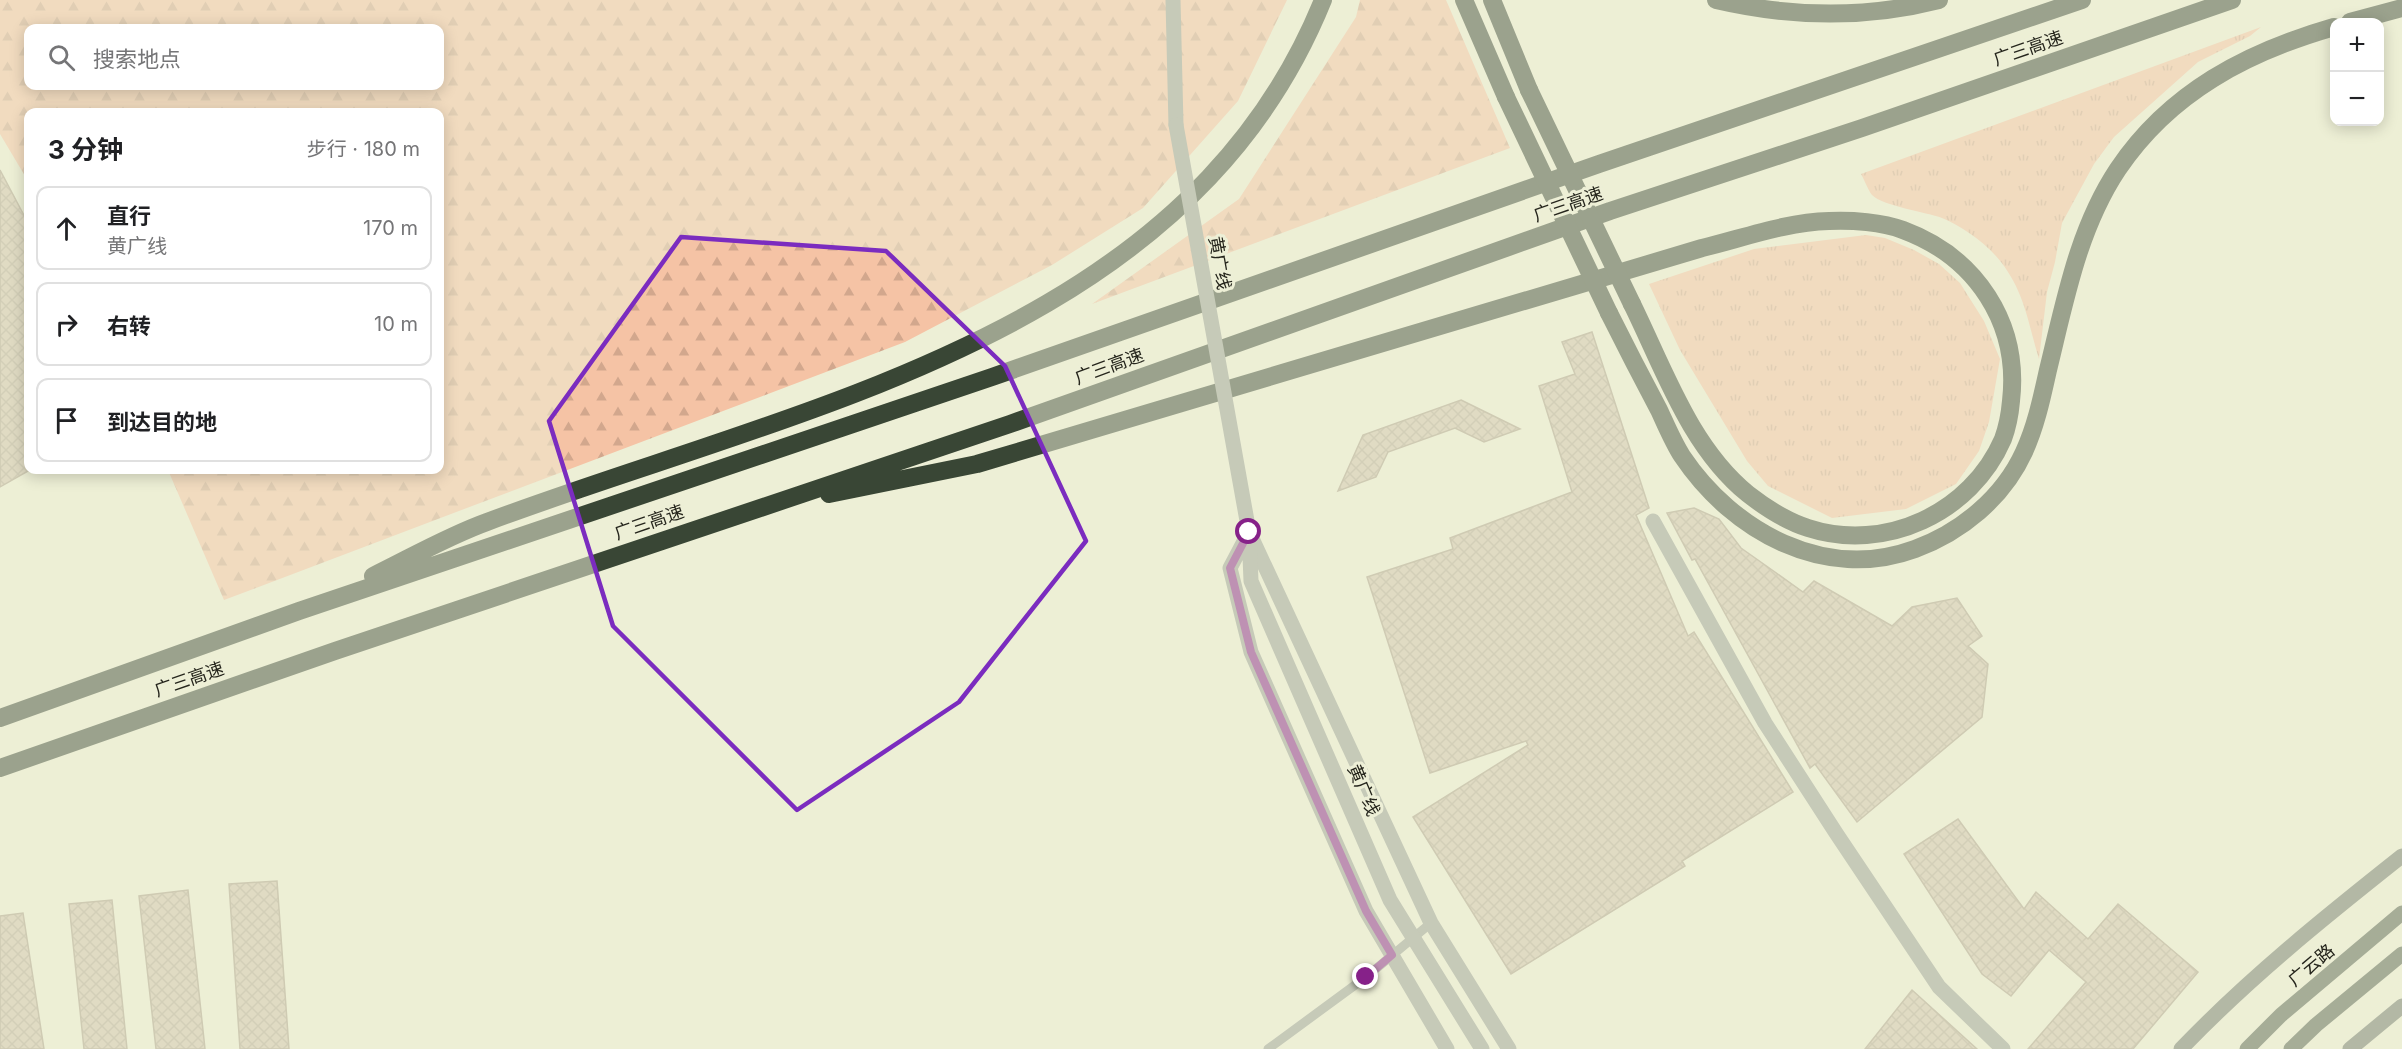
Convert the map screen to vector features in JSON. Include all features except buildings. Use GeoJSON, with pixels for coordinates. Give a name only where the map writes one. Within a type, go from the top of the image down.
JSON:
{"type":"FeatureCollection","features":[{"type":"Feature","properties":{"kind":"highway"},"geometry":{"type":"LineString","coordinates":[[299,611],[484,522],[834,402],[933,362],[1019,319],[1084,282],[1137,243],[1178,208],[1217,169],[1258,121],[1288,74],[1312,29],[1323,0]]}},
{"type":"Feature","properties":{"kind":"highway"},"geometry":{"type":"LineString","coordinates":[[1464,0],[1506,97],[1609,313],[1682,456],[1710,490],[1740,518],[1772,540],[1805,553],[1832,559],[1862,560],[1897,556],[1930,544],[1965,523],[1988,503],[2008,480],[2024,452],[2038,412],[2073,272],[2085,234],[2101,199],[2118,170],[2140,141],[2192,92],[2225,69],[2261,52],[2330,28]]}},
{"type":"Feature","properties":{"kind":"highway"},"geometry":{"type":"LineString","coordinates":[[748,510],[977,464],[1702,248],[1778,229],[1828,221],[1865,223],[1901,229],[1932,243],[1963,265],[1985,291],[2000,319],[2010,346],[2013,379],[2010,409],[2003,439],[1988,465],[1967,491],[1938,514],[1908,528],[1876,535],[1842,535],[1808,529],[1770,510],[1747,493],[1720,466],[1695,433],[1632,304],[1529,90],[1492,0]]}},
{"type":"Feature","properties":{"kind":"highway"},"geometry":{"type":"LineString","coordinates":[[1716,0],[1779,11],[1830,14],[1876,12],[1939,0]]}},
{"type":"Feature","properties":{"kind":"highway","name":"广三高速"},"geometry":{"type":"LineString","coordinates":[[0,718],[299,611],[992,377],[1587,168],[2082,0]]}},
{"type":"Feature","properties":{"kind":"highway","name":"广三高速"},"geometry":{"type":"LineString","coordinates":[[0,768],[748,510],[1010,424],[1610,211],[1862,128],[2232,0]]}},
{"type":"Feature","properties":{"kind":"highway"},"geometry":{"type":"LineString","coordinates":[[2365,18],[2402,8]]}},
{"type":"Feature","properties":{"kind":"main road"},"geometry":{"type":"LineString","coordinates":[[2181,1049],[2208,1021],[2308,930],[2402,856]]}},
{"type":"Feature","properties":{"kind":"main road","name":"广云路"},"geometry":{"type":"LineString","coordinates":[[2247,1049],[2281,1015],[2402,913]]}},
{"type":"Feature","properties":{"kind":"main road"},"geometry":{"type":"LineString","coordinates":[[2291,1049],[2316,1025],[2402,954]]}},
{"type":"Feature","properties":{"kind":"main road"},"geometry":{"type":"LineString","coordinates":[[2350,1049],[2402,1006]]}},
{"type":"Feature","properties":{"kind":"street","name":"黄广线"},"geometry":{"type":"LineString","coordinates":[[1173,0],[1176,125],[1249,532],[1251,581],[1390,900],[1482,1049]]}},
{"type":"Feature","properties":{"kind":"street"},"geometry":{"type":"LineString","coordinates":[[1653,521],[1765,723],[1836,833],[1939,987],[2003,1049]]}},
{"type":"Feature","properties":{"kind":"street"},"geometry":{"type":"LineString","coordinates":[[1249,532],[1431,923],[1509,1049]]}},
{"type":"Feature","properties":{"kind":"street"},"geometry":{"type":"LineString","coordinates":[[1249,532],[1230,568],[1251,652],[1366,911],[1447,1049]]}},
{"type":"Feature","properties":{"kind":"lane"},"geometry":{"type":"LineString","coordinates":[[1268,1049],[1431,923]]}},
{"type":"Feature","properties":{"kind":"highlighted area"},"geometry":{"type":"Polygon","coordinates":[[[681,237],[886,251],[1005,366],[1086,541],[959,702],[797,810],[613,626],[549,421],[681,237]]]}},
{"type":"Feature","properties":{"kind":"green space"},"geometry":{"type":"Polygon","coordinates":[[[0,0],[1287,0],[1238,101],[1143,208],[1052,265],[905,342],[224,600],[170,474],[444,474],[444,108],[24,108],[24,174],[0,134],[0,0]]]}},
{"type":"Feature","properties":{"kind":"green space"},"geometry":{"type":"Polygon","coordinates":[[[1360,0],[1446,0],[1510,148],[1092,304],[1239,199],[1356,17],[1360,0]]]}},
{"type":"Feature","properties":{"kind":"green space"},"geometry":{"type":"Polygon","coordinates":[[[2261,27],[2250,36],[2198,62],[2114,137],[2094,164],[2062,223],[2047,292],[2039,359],[2016,285],[1995,255],[1974,236],[1950,221],[1878,199],[1872,195],[1861,174],[2261,27]]]}},
{"type":"Feature","properties":{"kind":"green space"},"geometry":{"type":"Polygon","coordinates":[[[1866,235],[1885,238],[1914,250],[1939,264],[1960,283],[1984,321],[2000,359],[1989,422],[1979,451],[1956,484],[1906,509],[1832,518],[1768,486],[1747,461],[1680,350],[1649,284],[1754,249],[1866,235]]]}},
{"type":"Feature","properties":{"kind":"route"},"geometry":{"type":"LineString","coordinates":[[1249,532],[1230,568],[1251,652],[1366,911],[1392,955],[1366,977]]}}]}
